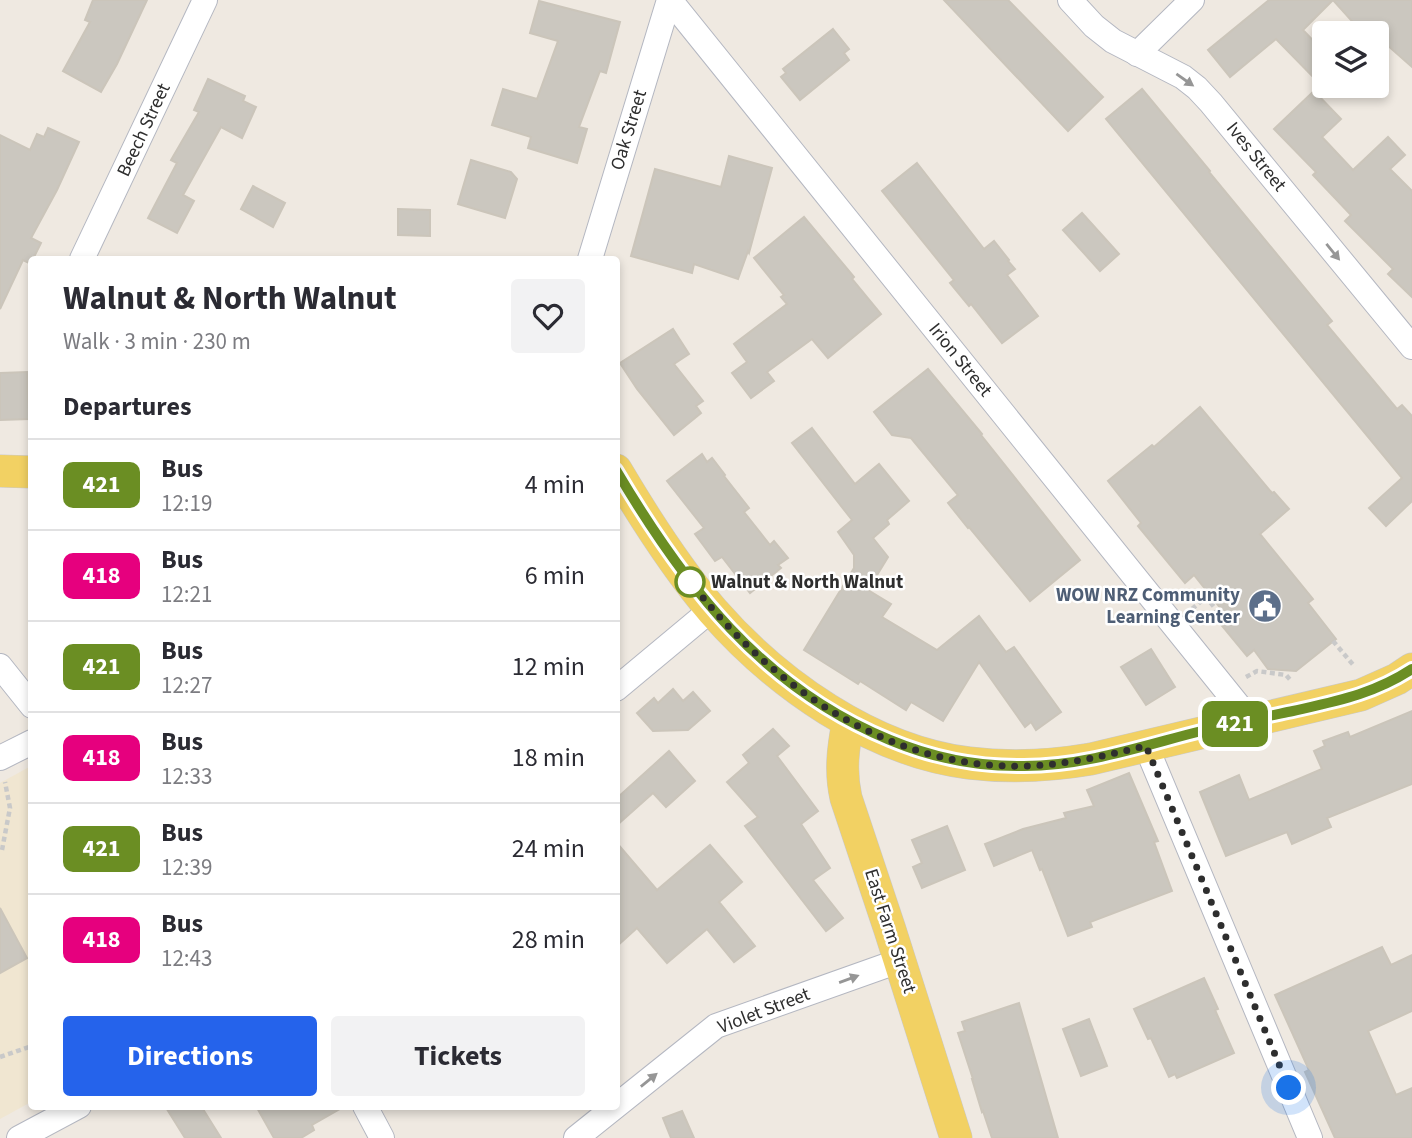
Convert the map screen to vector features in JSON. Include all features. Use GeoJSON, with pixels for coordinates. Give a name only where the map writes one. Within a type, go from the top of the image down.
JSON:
{"type":"FeatureCollection","features":[{"type":"Feature","properties":{"kind":"main road"},"geometry":{"type":"LineString","coordinates":[[0,471],[28,472]]}},
{"type":"Feature","properties":{"kind":"main road"},"geometry":{"type":"LineString","coordinates":[[620,476],[665,548],[712,609],[768,666],[848,722],[921,752],[961,762],[1000,766],[1072,762],[1361,695],[1412,669]]}},
{"type":"Feature","properties":{"kind":"main road","name":"East Farm Street"},"geometry":{"type":"LineString","coordinates":[[848,722],[842,767],[844,791],[956,1138]]}},
{"type":"Feature","properties":{"kind":"street","name":"Beech Street"},"geometry":{"type":"LineString","coordinates":[[83,256],[205,0]]}},
{"type":"Feature","properties":{"kind":"street","name":"Oak Street"},"geometry":{"type":"LineString","coordinates":[[591,256],[669,0]]}},
{"type":"Feature","properties":{"kind":"street","name":"Irion Street"},"geometry":{"type":"LineString","coordinates":[[669,0],[1250,720]]}},
{"type":"Feature","properties":{"kind":"street","name":"Ives Street"},"geometry":{"type":"LineString","coordinates":[[1070,0],[1104,34],[1136,54],[1183,77],[1212,103],[1412,347]]}},
{"type":"Feature","properties":{"kind":"street"},"geometry":{"type":"LineString","coordinates":[[1136,54],[1192,0]]}},
{"type":"Feature","properties":{"kind":"street"},"geometry":{"type":"LineString","coordinates":[[620,686],[712,609]]}},
{"type":"Feature","properties":{"kind":"street"},"geometry":{"type":"LineString","coordinates":[[0,666],[28,701]]}},
{"type":"Feature","properties":{"kind":"street"},"geometry":{"type":"LineString","coordinates":[[0,758],[28,744]]}},
{"type":"Feature","properties":{"kind":"street"},"geometry":{"type":"LineString","coordinates":[[1146,746],[1310,1138]]}},
{"type":"Feature","properties":{"kind":"street","name":"Violet Street"},"geometry":{"type":"LineString","coordinates":[[620,1103],[716,1026],[900,961]]}},
{"type":"Feature","properties":{"kind":"street"},"geometry":{"type":"LineString","coordinates":[[20,1138],[72,1110]]}},
{"type":"Feature","properties":{"kind":"street"},"geometry":{"type":"LineString","coordinates":[[367,1110],[382,1138]]}},
{"type":"Feature","properties":{"kind":"street","name":"Violet Street"},"geometry":{"type":"LineString","coordinates":[[576,1138],[611,1110]]}},
{"type":"Feature","properties":{"kind":"path"},"geometry":{"type":"LineString","coordinates":[[1172,624],[1206,597],[1218,612]]}},
{"type":"Feature","properties":{"kind":"path"},"geometry":{"type":"LineString","coordinates":[[1226,691],[1257,671],[1286,675],[1304,708]]}},
{"type":"Feature","properties":{"kind":"path"},"geometry":{"type":"LineString","coordinates":[[0,773],[6,783],[10,807],[2,849]]}},
{"type":"Feature","properties":{"kind":"path"},"geometry":{"type":"LineString","coordinates":[[0,1057],[28,1047]]}},
{"type":"Feature","properties":{"kind":"shaded area"},"geometry":{"type":"Polygon","coordinates":[[[28,768],[28,1104],[0,1119],[0,783],[28,768]]]}},
{"type":"Feature","properties":{"kind":"building"},"geometry":{"type":"Polygon","coordinates":[[[93,0],[147,0],[101,92],[63,71],[90,22],[85,20],[93,0]]]}},
{"type":"Feature","properties":{"kind":"building"},"geometry":{"type":"Polygon","coordinates":[[[944,0],[1008,0],[1103,97],[1068,131],[944,0]]]}},
{"type":"Feature","properties":{"kind":"building"},"geometry":{"type":"Polygon","coordinates":[[[1269,0],[1333,0],[1303,30],[1312,39],[1312,76],[1276,39],[1230,77],[1208,50],[1269,0]]]}},
{"type":"Feature","properties":{"kind":"building"},"geometry":{"type":"Polygon","coordinates":[[[1333,0],[1412,0],[1412,67],[1389,47],[1389,21],[1352,21],[1333,0]]]}},
{"type":"Feature","properties":{"kind":"building"},"geometry":{"type":"Polygon","coordinates":[[[539,1],[620,22],[606,73],[600,71],[579,127],[587,129],[577,163],[528,148],[531,137],[492,125],[503,89],[537,99],[558,41],[530,33],[539,1]]]}},
{"type":"Feature","properties":{"kind":"building"},"geometry":{"type":"Polygon","coordinates":[[[833,29],[849,49],[844,53],[849,60],[800,100],[781,77],[786,73],[783,69],[833,29]]]}},
{"type":"Feature","properties":{"kind":"building"},"geometry":{"type":"Polygon","coordinates":[[[208,79],[245,96],[243,101],[256,107],[242,138],[221,127],[183,195],[194,201],[177,233],[148,218],[177,163],[171,160],[199,112],[194,110],[208,79]]]}},
{"type":"Feature","properties":{"kind":"building"},"geometry":{"type":"Polygon","coordinates":[[[1142,89],[1332,321],[1327,325],[1397,409],[1402,405],[1412,416],[1412,501],[1386,526],[1369,508],[1402,478],[1106,119],[1142,89]]]}},
{"type":"Feature","properties":{"kind":"building"},"geometry":{"type":"Polygon","coordinates":[[[1312,93],[1312,98],[1321,98],[1341,119],[1322,137],[1353,170],[1388,137],[1405,155],[1390,169],[1412,191],[1412,297],[1388,274],[1393,269],[1345,221],[1351,215],[1313,175],[1316,172],[1274,129],[1312,93]]]}},
{"type":"Feature","properties":{"kind":"building"},"geometry":{"type":"Polygon","coordinates":[[[48,128],[79,142],[31,238],[41,243],[34,256],[28,256],[28,262],[23,260],[0,309],[0,135],[30,150],[37,134],[44,137],[48,128]]]}},
{"type":"Feature","properties":{"kind":"building"},"geometry":{"type":"Polygon","coordinates":[[[729,156],[772,168],[749,253],[748,251],[738,279],[694,264],[692,273],[631,256],[655,169],[721,187],[729,156]]]}},
{"type":"Feature","properties":{"kind":"building"},"geometry":{"type":"Polygon","coordinates":[[[471,160],[511,172],[517,179],[505,218],[458,204],[471,160]]]}},
{"type":"Feature","properties":{"kind":"building"},"geometry":{"type":"Polygon","coordinates":[[[917,163],[984,249],[994,241],[1015,269],[1007,275],[1038,316],[1002,343],[971,304],[969,306],[950,283],[954,280],[882,191],[917,163]]]}},
{"type":"Feature","properties":{"kind":"building"},"geometry":{"type":"Polygon","coordinates":[[[253,186],[285,203],[273,227],[241,209],[253,186]]]}},
{"type":"Feature","properties":{"kind":"building"},"geometry":{"type":"Polygon","coordinates":[[[398,209],[430,210],[430,236],[398,235],[398,209]]]}},
{"type":"Feature","properties":{"kind":"building"},"geometry":{"type":"Polygon","coordinates":[[[1082,213],[1119,254],[1100,271],[1063,230],[1082,213]]]}},
{"type":"Feature","properties":{"kind":"building"},"geometry":{"type":"Polygon","coordinates":[[[804,217],[881,314],[828,358],[812,339],[767,372],[774,381],[751,398],[732,373],[747,362],[734,344],[787,304],[781,297],[784,295],[754,258],[804,217]]]}},
{"type":"Feature","properties":{"kind":"building"},"geometry":{"type":"Polygon","coordinates":[[[673,329],[689,354],[674,364],[703,401],[696,406],[701,413],[674,435],[620,363],[673,329]]]}},
{"type":"Feature","properties":{"kind":"building"},"geometry":{"type":"Polygon","coordinates":[[[928,369],[1080,560],[1030,601],[948,503],[958,495],[911,438],[892,435],[874,412],[928,369]]]}},
{"type":"Feature","properties":{"kind":"building"},"geometry":{"type":"Polygon","coordinates":[[[27,372],[28,419],[0,420],[0,373],[27,372]]]}},
{"type":"Feature","properties":{"kind":"building"},"geometry":{"type":"Polygon","coordinates":[[[1200,407],[1272,493],[1289,509],[1260,534],[1313,599],[1308,603],[1336,639],[1296,671],[1268,669],[1254,650],[1247,656],[1214,616],[1221,609],[1194,575],[1185,583],[1138,526],[1141,523],[1108,481],[1152,445],[1154,447],[1200,407]]]}},
{"type":"Feature","properties":{"kind":"building"},"geometry":{"type":"Polygon","coordinates":[[[812,428],[855,484],[879,464],[909,501],[887,520],[889,524],[873,538],[888,557],[868,590],[891,604],[882,617],[937,650],[979,616],[1006,652],[1014,647],[1061,712],[1036,730],[1031,722],[1025,727],[979,662],[943,721],[911,702],[906,710],[804,650],[854,568],[854,555],[838,532],[852,520],[792,443],[812,428]]]}},
{"type":"Feature","properties":{"kind":"building"},"geometry":{"type":"Polygon","coordinates":[[[702,454],[707,462],[712,458],[725,475],[749,508],[744,512],[770,545],[774,541],[788,558],[778,565],[781,568],[750,593],[722,557],[715,561],[695,534],[704,528],[667,481],[702,454]]]}},
{"type":"Feature","properties":{"kind":"building"},"geometry":{"type":"Polygon","coordinates":[[[1151,649],[1175,687],[1146,705],[1121,667],[1151,649]]]}},
{"type":"Feature","properties":{"kind":"building"},"geometry":{"type":"Polygon","coordinates":[[[673,689],[683,701],[693,692],[710,711],[688,730],[653,731],[637,713],[654,698],[658,703],[673,689]]]}},
{"type":"Feature","properties":{"kind":"building"},"geometry":{"type":"Polygon","coordinates":[[[1412,711],[1412,784],[1327,818],[1331,827],[1292,844],[1287,832],[1226,856],[1200,792],[1239,775],[1249,800],[1322,769],[1314,751],[1325,746],[1323,741],[1348,732],[1350,737],[1412,711]]]}},
{"type":"Feature","properties":{"kind":"building"},"geometry":{"type":"Polygon","coordinates":[[[773,729],[789,746],[777,756],[818,811],[801,824],[830,868],[813,880],[843,918],[826,931],[745,826],[758,817],[727,782],[749,763],[743,755],[773,729]]]}},
{"type":"Feature","properties":{"kind":"building"},"geometry":{"type":"Polygon","coordinates":[[[669,751],[695,781],[666,807],[653,793],[620,822],[620,795],[669,751]]]}},
{"type":"Feature","properties":{"kind":"building"},"geometry":{"type":"Polygon","coordinates":[[[1129,773],[1158,841],[1154,842],[1172,891],[1090,922],[1092,927],[1068,936],[1032,850],[994,866],[985,844],[1023,829],[1066,818],[1064,813],[1094,806],[1087,790],[1129,773]]]}},
{"type":"Feature","properties":{"kind":"building"},"geometry":{"type":"Polygon","coordinates":[[[947,826],[965,870],[922,888],[913,867],[922,863],[912,840],[947,826]]]}},
{"type":"Feature","properties":{"kind":"building"},"geometry":{"type":"Polygon","coordinates":[[[710,845],[742,882],[719,902],[755,946],[734,962],[707,929],[667,963],[637,928],[620,943],[620,847],[657,890],[710,845]]]}},
{"type":"Feature","properties":{"kind":"building"},"geometry":{"type":"Polygon","coordinates":[[[0,908],[27,958],[0,973],[0,908]]]}},
{"type":"Feature","properties":{"kind":"building"},"geometry":{"type":"Polygon","coordinates":[[[1382,947],[1391,965],[1412,955],[1412,1011],[1368,1031],[1396,1095],[1412,1088],[1412,1138],[1335,1138],[1305,1072],[1309,1070],[1275,995],[1382,947]]]}},
{"type":"Feature","properties":{"kind":"building"},"geometry":{"type":"Polygon","coordinates":[[[1204,978],[1234,1053],[1177,1078],[1175,1074],[1169,1077],[1134,1009],[1204,978]]]}},
{"type":"Feature","properties":{"kind":"building"},"geometry":{"type":"Polygon","coordinates":[[[1019,1003],[1058,1138],[992,1138],[958,1033],[965,1031],[962,1022],[1019,1003]]]}},
{"type":"Feature","properties":{"kind":"building"},"geometry":{"type":"Polygon","coordinates":[[[1089,1019],[1107,1066],[1081,1076],[1063,1029],[1089,1019]]]}},
{"type":"Feature","properties":{"kind":"building"},"geometry":{"type":"Polygon","coordinates":[[[168,1110],[204,1110],[221,1138],[185,1138],[168,1110]]]}},
{"type":"Feature","properties":{"kind":"building"},"geometry":{"type":"Polygon","coordinates":[[[258,1110],[338,1110],[312,1125],[314,1130],[301,1138],[274,1138],[258,1110]]]}},
{"type":"Feature","properties":{"kind":"building"},"geometry":{"type":"Polygon","coordinates":[[[682,1111],[694,1138],[671,1138],[663,1118],[682,1111]]]}},
{"type":"Feature","properties":{"kind":"bus line","name":"421"},"geometry":{"type":"LineString","coordinates":[[620,476],[680,569],[712,609],[758,658],[789,683],[848,722],[911,749],[953,760],[1024,766],[1091,759],[1361,695],[1412,669]]}},
{"type":"Feature","properties":{"kind":"place","name":"Walnut & North Walnut"},"geometry":{"type":"Point","coordinates":[690,582]}},
{"type":"Feature","properties":{"kind":"place","name":"WOW NRZ Community Learning Center"},"geometry":{"type":"Point","coordinates":[1265,606]}},
{"type":"Feature","properties":{"kind":"route"},"geometry":{"type":"LineString","coordinates":[[690,582],[689,580],[758,658],[789,683],[848,722],[911,749],[968,763],[1024,766],[1091,759],[1146,746],[1289,1088]]}}]}
